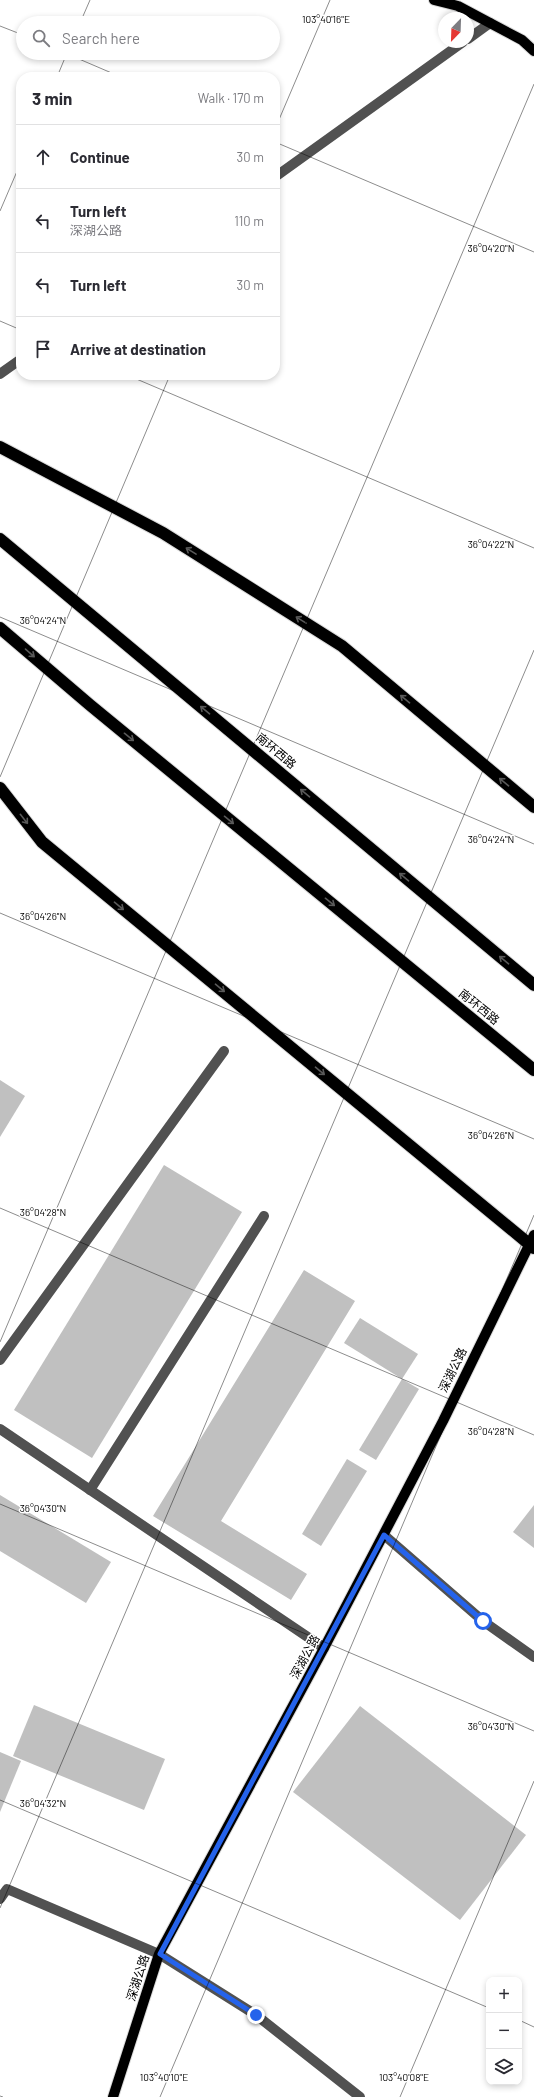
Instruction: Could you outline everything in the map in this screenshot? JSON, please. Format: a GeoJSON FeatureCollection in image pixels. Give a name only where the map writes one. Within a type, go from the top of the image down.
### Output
{"type":"FeatureCollection","features":[{"type":"Feature","properties":{"kind":"highway"},"geometry":{"type":"LineString","coordinates":[[0,447],[163,533],[342,646],[534,807]]}},
{"type":"Feature","properties":{"kind":"highway","name":"南环西路"},"geometry":{"type":"LineString","coordinates":[[0,539],[534,985]]}},
{"type":"Feature","properties":{"kind":"highway","name":"南环西路"},"geometry":{"type":"LineString","coordinates":[[0,628],[90,705],[534,1070]]}},
{"type":"Feature","properties":{"kind":"highway"},"geometry":{"type":"LineString","coordinates":[[0,788],[42,842],[532,1242]]}},
{"type":"Feature","properties":{"kind":"main road"},"geometry":{"type":"LineString","coordinates":[[434,0],[458,6],[522,40],[534,51]]}},
{"type":"Feature","properties":{"kind":"main road","name":"深湖公路"},"geometry":{"type":"LineString","coordinates":[[112,2097],[160,1954],[384,1535],[443,1421],[532,1242]]}},
{"type":"Feature","properties":{"kind":"street"},"geometry":{"type":"LineString","coordinates":[[474,35],[490,23]]}},
{"type":"Feature","properties":{"kind":"street"},"geometry":{"type":"LineString","coordinates":[[280,173],[455,48]]}},
{"type":"Feature","properties":{"kind":"street"},"geometry":{"type":"LineString","coordinates":[[0,374],[16,363]]}},
{"type":"Feature","properties":{"kind":"street"},"geometry":{"type":"LineString","coordinates":[[0,1360],[224,1051]]}},
{"type":"Feature","properties":{"kind":"street"},"geometry":{"type":"LineString","coordinates":[[90,1490],[264,1216]]}},
{"type":"Feature","properties":{"kind":"street"},"geometry":{"type":"LineString","coordinates":[[0,1429],[324,1648]]}},
{"type":"Feature","properties":{"kind":"street"},"geometry":{"type":"LineString","coordinates":[[384,1535],[483,1621],[534,1657]]}},
{"type":"Feature","properties":{"kind":"street"},"geometry":{"type":"LineString","coordinates":[[0,1900],[7,1888],[160,1954],[256,2015],[360,2097]]}},
{"type":"Feature","properties":{"kind":"building"},"geometry":{"type":"Polygon","coordinates":[[[0,1080],[25,1096],[0,1137],[0,1080]]]}},
{"type":"Feature","properties":{"kind":"building"},"geometry":{"type":"Polygon","coordinates":[[[164,1165],[242,1212],[92,1458],[14,1410],[164,1165]]]}},
{"type":"Feature","properties":{"kind":"building"},"geometry":{"type":"Polygon","coordinates":[[[304,1270],[355,1301],[221,1521],[307,1574],[291,1600],[153,1516],[304,1270]]]}},
{"type":"Feature","properties":{"kind":"building"},"geometry":{"type":"Polygon","coordinates":[[[360,1318],[418,1354],[402,1379],[344,1343],[360,1318]]]}},
{"type":"Feature","properties":{"kind":"building"},"geometry":{"type":"Polygon","coordinates":[[[402,1379],[419,1389],[376,1460],[359,1450],[402,1379]]]}},
{"type":"Feature","properties":{"kind":"building"},"geometry":{"type":"Polygon","coordinates":[[[347,1459],[367,1471],[321,1546],[302,1534],[347,1459]]]}},
{"type":"Feature","properties":{"kind":"building"},"geometry":{"type":"Polygon","coordinates":[[[0,1495],[111,1562],[86,1603],[0,1551],[0,1495]]]}},
{"type":"Feature","properties":{"kind":"building"},"geometry":{"type":"Polygon","coordinates":[[[534,1505],[534,1548],[513,1532],[534,1505]]]}},
{"type":"Feature","properties":{"kind":"building"},"geometry":{"type":"Polygon","coordinates":[[[34,1705],[165,1759],[144,1810],[13,1756],[34,1705]]]}},
{"type":"Feature","properties":{"kind":"building"},"geometry":{"type":"Polygon","coordinates":[[[360,1706],[526,1835],[460,1920],[293,1792],[360,1706]]]}},
{"type":"Feature","properties":{"kind":"building"},"geometry":{"type":"Polygon","coordinates":[[[0,1752],[21,1761],[0,1812],[0,1752]]]}},
{"type":"Feature","properties":{"kind":"route"},"geometry":{"type":"LineString","coordinates":[[256,2015],[160,1954],[384,1535],[483,1621]]}}]}
